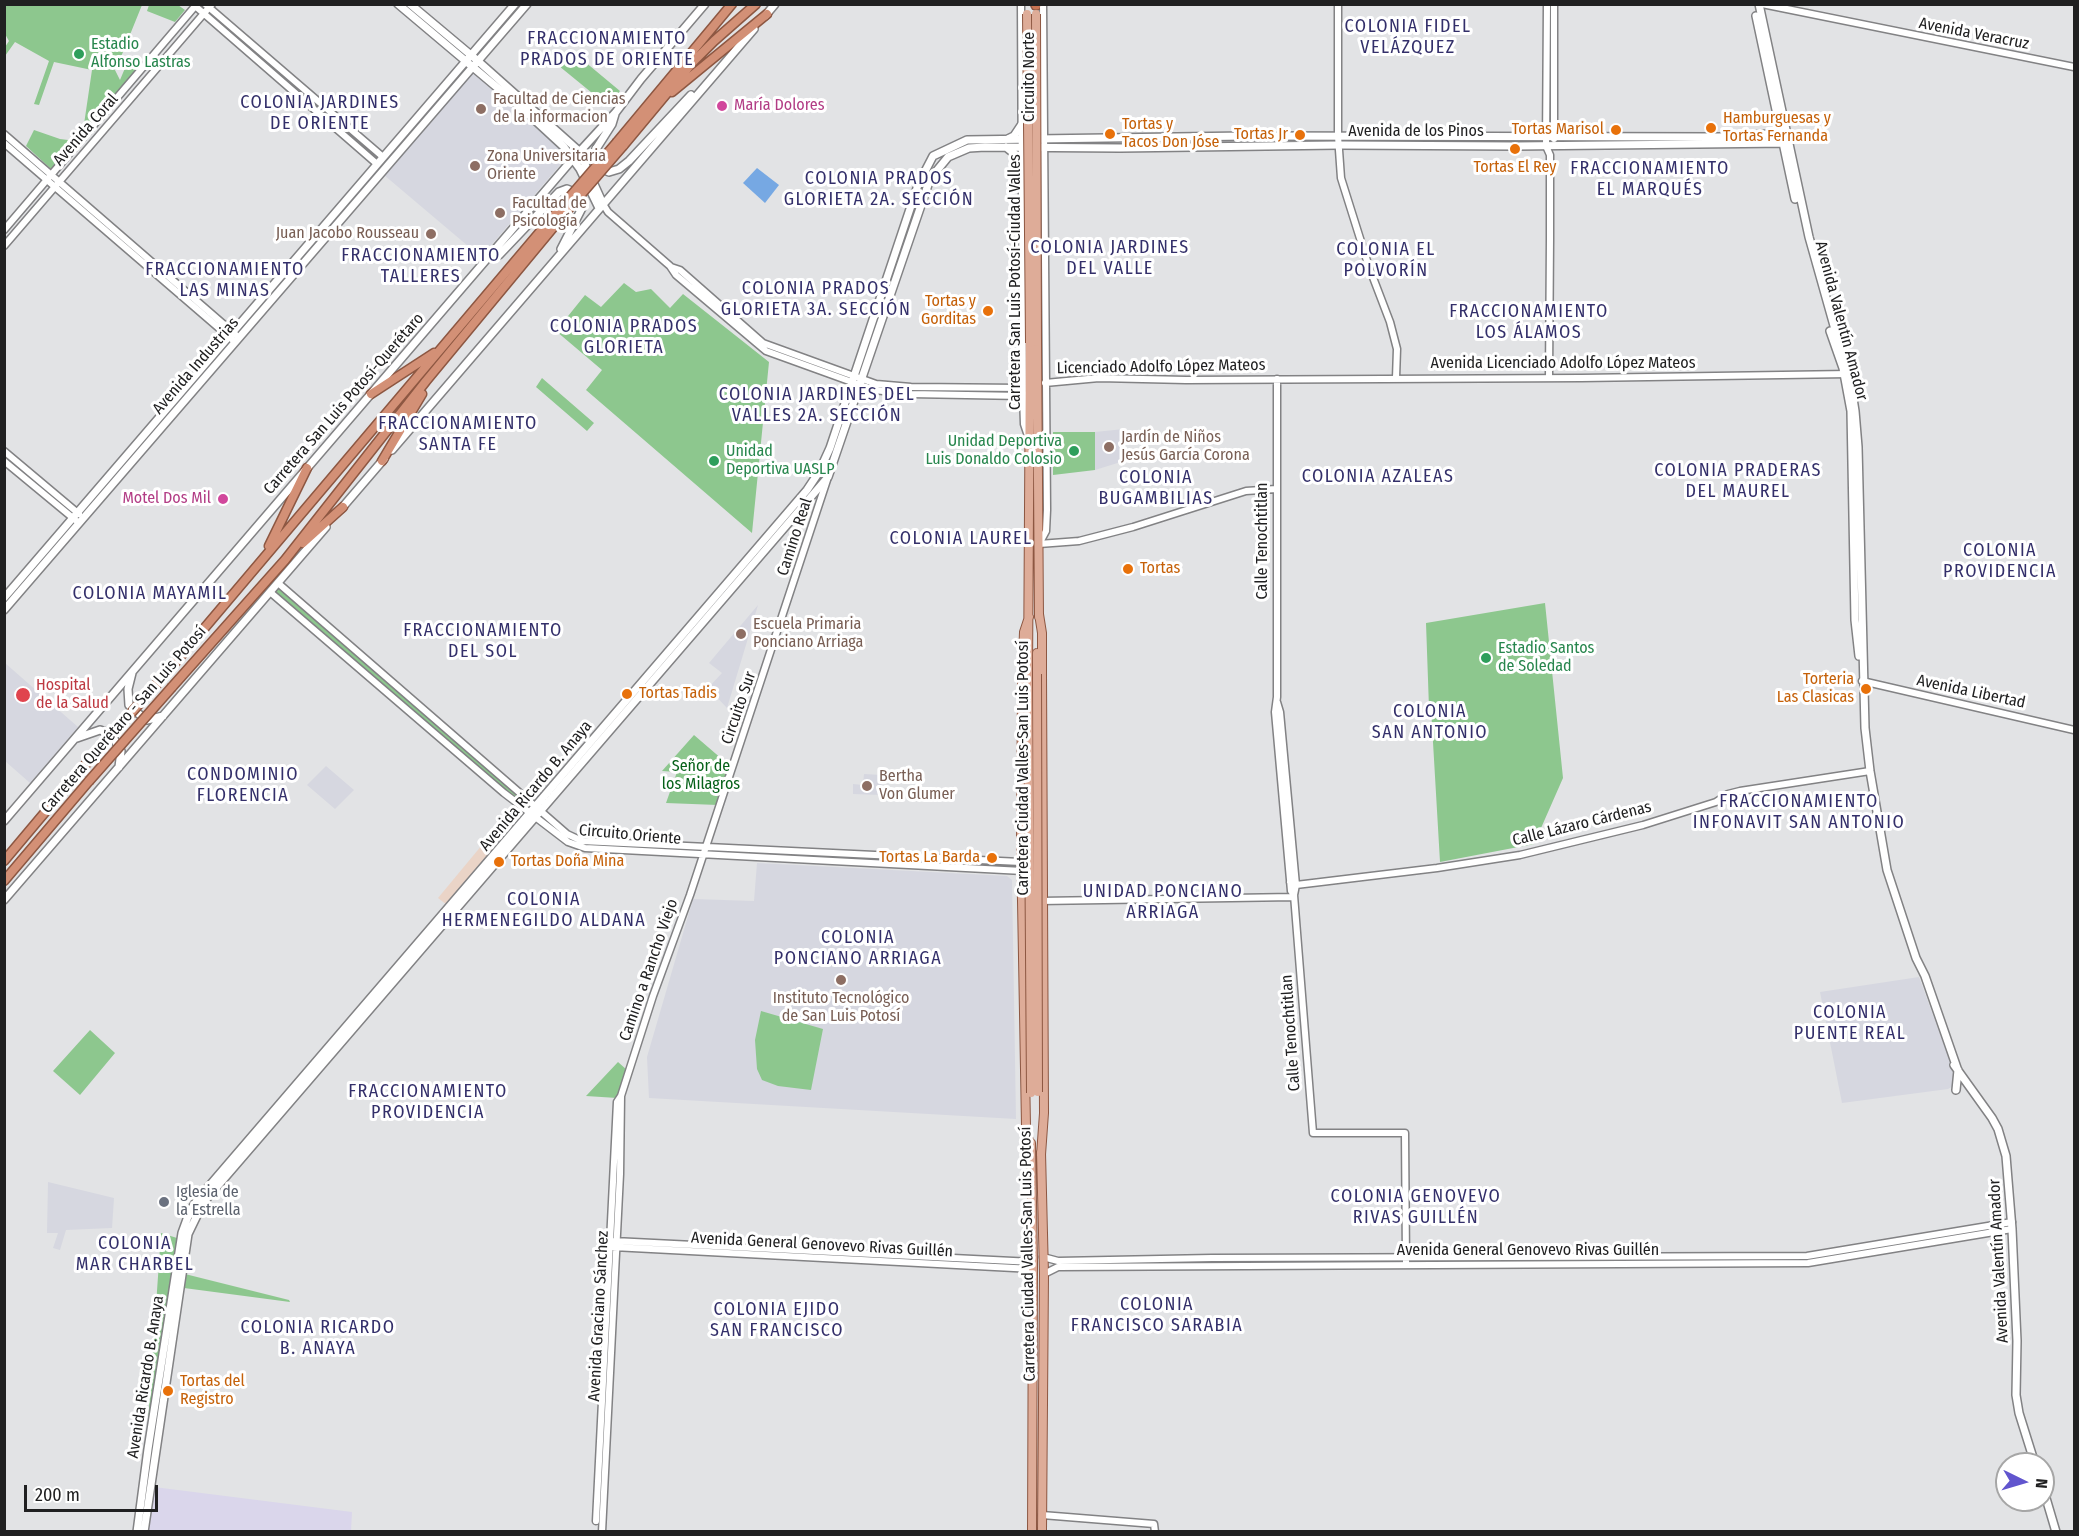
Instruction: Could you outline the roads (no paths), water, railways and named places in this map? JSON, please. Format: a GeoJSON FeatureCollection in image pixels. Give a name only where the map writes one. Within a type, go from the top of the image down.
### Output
{"type":"FeatureCollection","features":[{"type":"Feature","properties":{"kind":"highway","name":"Carretera Querétaro - San Luis Potosí"},"geometry":{"type":"LineString","coordinates":[[4,861],[444,346],[620,144],[723,16],[730,4]]}},
{"type":"Feature","properties":{"kind":"highway","name":"Carretera Querétaro - San Luis Potosí"},"geometry":{"type":"LineString","coordinates":[[620,144],[693,62],[756,4]]}},
{"type":"Feature","properties":{"kind":"highway"},"geometry":{"type":"LineString","coordinates":[[656,106],[767,14]]}},
{"type":"Feature","properties":{"kind":"highway","name":"Carretera Querétaro - San Luis Potosí"},"geometry":{"type":"LineString","coordinates":[[4,881],[89,781],[285,560],[563,210]]}},
{"type":"Feature","properties":{"kind":"highway"},"geometry":{"type":"LineString","coordinates":[[371,394],[444,346]]}},
{"type":"Feature","properties":{"kind":"highway"},"geometry":{"type":"LineString","coordinates":[[382,461],[421,397],[426,381]]}},
{"type":"Feature","properties":{"kind":"highway"},"geometry":{"type":"LineString","coordinates":[[263,557],[307,468]]}},
{"type":"Feature","properties":{"kind":"highway"},"geometry":{"type":"LineString","coordinates":[[285,560],[343,507]]}},
{"type":"Feature","properties":{"kind":"main road"},"geometry":{"type":"LineString","coordinates":[[398,4],[458,49],[482,44]]}},
{"type":"Feature","properties":{"kind":"main road"},"geometry":{"type":"LineString","coordinates":[[410,4],[458,49],[579,151],[601,206]]}},
{"type":"Feature","properties":{"kind":"main road","name":"Avenida Industrias"},"geometry":{"type":"LineString","coordinates":[[4,610],[81,521],[380,160],[453,77],[472,61],[482,44],[515,4]]}},
{"type":"Feature","properties":{"kind":"main road","name":"Avenida Industrias"},"geometry":{"type":"LineString","coordinates":[[4,598],[234,337],[472,61],[527,4]]}},
{"type":"Feature","properties":{"kind":"main road","name":"Carretera San Luis Potosí-Querétaro"},"geometry":{"type":"LineString","coordinates":[[4,821],[579,151],[616,111],[705,4]]}},
{"type":"Feature","properties":{"kind":"main road"},"geometry":{"type":"LineString","coordinates":[[4,900],[775,4]]}},
{"type":"Feature","properties":{"kind":"main road"},"geometry":{"type":"LineString","coordinates":[[1027,4],[1032,9]]}},
{"type":"Feature","properties":{"kind":"main road","name":"Avenida Valentín Amador"},"geometry":{"type":"LineString","coordinates":[[1758,4],[1783,134],[1820,293],[1847,375],[1851,418],[1856,620],[1870,771],[1887,870],[1951,1060],[1998,1129],[2006,1156],[2012,1226],[2017,1348],[2016,1395],[2031,1452]]}},
{"type":"Feature","properties":{"kind":"main road","name":"Carretera Ciudad Valles-San Luis Potosí"},"geometry":{"type":"LineString","coordinates":[[1032,9],[1034,342],[1039,544],[1039,614],[1033,674]]}},
{"type":"Feature","properties":{"kind":"main road"},"geometry":{"type":"LineString","coordinates":[[453,77],[458,49]]}},
{"type":"Feature","properties":{"kind":"main road"},"geometry":{"type":"LineString","coordinates":[[472,61],[573,158],[601,206]]}},
{"type":"Feature","properties":{"kind":"main road"},"geometry":{"type":"LineString","coordinates":[[616,111],[612,124],[596,149],[595,159],[600,168],[609,172],[619,169],[628,161],[694,92],[704,87]]}},
{"type":"Feature","properties":{"kind":"main road"},"geometry":{"type":"LineString","coordinates":[[1022,124],[1006,143],[1022,166]]}},
{"type":"Feature","properties":{"kind":"main road","name":"Avenida de los Pinos"},"geometry":{"type":"LineString","coordinates":[[1044,138],[1719,137],[1783,134]]}},
{"type":"Feature","properties":{"kind":"main road","name":"Avenida Ricardo B. Anaya"},"geometry":{"type":"LineString","coordinates":[[1006,143],[1022,138],[1044,138]]}},
{"type":"Feature","properties":{"kind":"main road","name":"Avenida Ricardo B. Anaya"},"geometry":{"type":"LineString","coordinates":[[538,809],[828,477],[925,170],[933,156],[959,147],[967,140],[1006,143],[1022,147],[1044,147]]}},
{"type":"Feature","properties":{"kind":"main road","name":"Avenida de los Pinos"},"geometry":{"type":"LineString","coordinates":[[1044,147],[1785,143]]}},
{"type":"Feature","properties":{"kind":"main road"},"geometry":{"type":"LineString","coordinates":[[486,259],[499,255],[559,192],[567,189],[579,194],[582,208],[556,259]]}},
{"type":"Feature","properties":{"kind":"main road","name":"Carretera San Luis Potosí-Ciudad Valles"},"geometry":{"type":"LineString","coordinates":[[1032,1532],[1033,1266],[1030,1148],[1034,1093],[1033,674],[1029,617],[1029,442],[1034,342]]}},
{"type":"Feature","properties":{"kind":"main road","name":"Avenida Ricardo B. Anaya"},"geometry":{"type":"LineString","coordinates":[[141,1529],[188,1234],[203,1203],[270,1120],[538,809],[807,490],[819,472],[830,448],[857,380]]}},
{"type":"Feature","properties":{"kind":"main road"},"geometry":{"type":"LineString","coordinates":[[1039,614],[1042,633],[1044,1113],[1041,1155]]}},
{"type":"Feature","properties":{"kind":"main road"},"geometry":{"type":"LineString","coordinates":[[1029,617],[1024,632],[1021,845],[1026,1126],[1030,1148]]}},
{"type":"Feature","properties":{"kind":"main road"},"geometry":{"type":"LineString","coordinates":[[133,671],[128,689],[129,705],[147,720],[164,716]]}},
{"type":"Feature","properties":{"kind":"main road"},"geometry":{"type":"LineString","coordinates":[[75,739],[100,730],[111,734],[121,751],[119,767]]}},
{"type":"Feature","properties":{"kind":"main road"},"geometry":{"type":"LineString","coordinates":[[1021,845],[1032,850],[1042,846]]}},
{"type":"Feature","properties":{"kind":"main road"},"geometry":{"type":"LineString","coordinates":[[1022,934],[1032,926],[1043,932]]}},
{"type":"Feature","properties":{"kind":"main road"},"geometry":{"type":"LineString","coordinates":[[1956,1090],[1957,1069]]}},
{"type":"Feature","properties":{"kind":"main road","name":"Carretera Ciudad Valles-San Luis Potosí"},"geometry":{"type":"LineString","coordinates":[[1034,1093],[1041,1155],[1044,1274],[1042,1532]]}},
{"type":"Feature","properties":{"kind":"main road"},"geometry":{"type":"LineString","coordinates":[[2050,1512],[2056,1532]]}},
{"type":"Feature","properties":{"kind":"street","name":"Circuito Norte"},"geometry":{"type":"LineString","coordinates":[[1021,4],[1032,9],[1022,124],[1023,396],[1024,424],[1029,442]]}},
{"type":"Feature","properties":{"kind":"street","name":"Circuito Norte"},"geometry":{"type":"LineString","coordinates":[[1039,544],[1047,525],[1043,4]]}},
{"type":"Feature","properties":{"kind":"street"},"geometry":{"type":"LineString","coordinates":[[1338,4],[1338,136],[1341,178],[1369,267],[1390,322],[1397,349],[1396,378]]}},
{"type":"Feature","properties":{"kind":"street"},"geometry":{"type":"LineString","coordinates":[[1547,4],[1550,137],[1550,378]]}},
{"type":"Feature","properties":{"kind":"street"},"geometry":{"type":"LineString","coordinates":[[1550,137],[1554,4]]}},
{"type":"Feature","properties":{"kind":"street","name":"Avenida Veracruz"},"geometry":{"type":"LineString","coordinates":[[1758,4],[2074,67]]}},
{"type":"Feature","properties":{"kind":"street"},"geometry":{"type":"LineString","coordinates":[[196,5],[208,8],[380,160]]}},
{"type":"Feature","properties":{"kind":"street","name":"Avenida Coral"},"geometry":{"type":"LineString","coordinates":[[4,230],[196,5]]}},
{"type":"Feature","properties":{"kind":"street","name":"Avenida Coral"},"geometry":{"type":"LineString","coordinates":[[4,246],[208,8]]}},
{"type":"Feature","properties":{"kind":"street"},"geometry":{"type":"LineString","coordinates":[[165,43],[173,49]]}},
{"type":"Feature","properties":{"kind":"street"},"geometry":{"type":"LineString","coordinates":[[1022,124],[1034,127],[1044,125]]}},
{"type":"Feature","properties":{"kind":"street"},"geometry":{"type":"LineString","coordinates":[[4,135],[49,177],[234,337]]}},
{"type":"Feature","properties":{"kind":"street"},"geometry":{"type":"LineString","coordinates":[[4,143],[49,177]]}},
{"type":"Feature","properties":{"kind":"street"},"geometry":{"type":"LineString","coordinates":[[1022,166],[1031,161],[1045,164]]}},
{"type":"Feature","properties":{"kind":"street"},"geometry":{"type":"LineString","coordinates":[[601,206],[763,343],[857,380],[874,390],[910,394],[1023,396]]}},
{"type":"Feature","properties":{"kind":"street","name":"Avenida Licenciado Adolfo López Mateos"},"geometry":{"type":"LineString","coordinates":[[1277,379],[1847,375]]}},
{"type":"Feature","properties":{"kind":"street","name":"Licenciado Adolfo López Mateos"},"geometry":{"type":"LineString","coordinates":[[1045,383],[1099,378],[1277,379]]}},
{"type":"Feature","properties":{"kind":"street","name":"Calle Tenochtitlan"},"geometry":{"type":"LineString","coordinates":[[1277,379],[1277,702],[1280,712],[1313,1133],[1405,1133],[1406,1262]]}},
{"type":"Feature","properties":{"kind":"street"},"geometry":{"type":"LineString","coordinates":[[857,380],[910,387],[1023,388]]}},
{"type":"Feature","properties":{"kind":"street"},"geometry":{"type":"LineString","coordinates":[[4,451],[81,521]]}},
{"type":"Feature","properties":{"kind":"street"},"geometry":{"type":"LineString","coordinates":[[4,461],[75,515]]}},
{"type":"Feature","properties":{"kind":"street","name":"Camino Real"},"geometry":{"type":"LineString","coordinates":[[787,605],[828,477]]}},
{"type":"Feature","properties":{"kind":"street"},"geometry":{"type":"LineString","coordinates":[[1039,544],[1079,541],[1133,527],[1246,491],[1276,489]]}},
{"type":"Feature","properties":{"kind":"street","name":"Circuito Oriente"},"geometry":{"type":"LineString","coordinates":[[278,583],[567,834],[582,841],[599,845],[704,854],[1042,872]]}},
{"type":"Feature","properties":{"kind":"street","name":"Circuito Oriente"},"geometry":{"type":"LineString","coordinates":[[270,592],[532,816],[568,842],[585,848],[599,845],[706,847],[1042,863]]}},
{"type":"Feature","properties":{"kind":"street","name":"Circuito Sur"},"geometry":{"type":"LineString","coordinates":[[704,854],[787,605]]}},
{"type":"Feature","properties":{"kind":"street","name":"Avenida Libertad"},"geometry":{"type":"LineString","coordinates":[[1863,682],[2074,730]]}},
{"type":"Feature","properties":{"kind":"street","name":"Calle Lázaro Cárdenas"},"geometry":{"type":"LineString","coordinates":[[1293,883],[1437,868],[1520,855],[1643,825],[1716,802],[1740,790],[1870,771]]}},
{"type":"Feature","properties":{"kind":"street","name":"Camino a Rancho Viejo"},"geometry":{"type":"LineString","coordinates":[[620,1100],[653,996],[704,854]]}},
{"type":"Feature","properties":{"kind":"street"},"geometry":{"type":"LineString","coordinates":[[1022,901],[1294,896]]}},
{"type":"Feature","properties":{"kind":"street","name":"Avenida Graciano Sánchez"},"geometry":{"type":"LineString","coordinates":[[602,1532],[600,1521],[620,1100]]}},
{"type":"Feature","properties":{"kind":"street","name":"Avenida General Genovevo Rivas Guillén"},"geometry":{"type":"LineString","coordinates":[[1044,1274],[1058,1267],[1807,1256],[2012,1226]]}},
{"type":"Feature","properties":{"kind":"street","name":"Avenida General Genovevo Rivas Guillén"},"geometry":{"type":"LineString","coordinates":[[613,1244],[1033,1266]]}},
{"type":"Feature","properties":{"kind":"street","name":"Avenida General Genovevo Rivas Guillén"},"geometry":{"type":"LineString","coordinates":[[1043,1257],[1058,1261],[1212,1258],[1406,1262]]}},
{"type":"Feature","properties":{"kind":"street"},"geometry":{"type":"LineString","coordinates":[[1042,1515],[1155,1528]]}},
{"type":"Feature","properties":{"kind":"water"},"geometry":{"type":"Polygon","coordinates":[[[757,168],[779,185],[765,203],[743,183],[757,168]]]}},
{"type":"Feature","properties":{"kind":"place","name":"Estadio Alfonso Lastras"},"geometry":{"type":"Point","coordinates":[79,54]}},
{"type":"Feature","properties":{"kind":"place","name":"María Dolores"},"geometry":{"type":"Point","coordinates":[722,106]}},
{"type":"Feature","properties":{"kind":"place","name":"Facultad de Ciencias de la informacion"},"geometry":{"type":"Point","coordinates":[481,109]}},
{"type":"Feature","properties":{"kind":"place","name":"Hamburguesas y Tortas Fernanda"},"geometry":{"type":"Point","coordinates":[1711,128]}},
{"type":"Feature","properties":{"kind":"place","name":"Tortas Marisol"},"geometry":{"type":"Point","coordinates":[1616,130]}},
{"type":"Feature","properties":{"kind":"place","name":"Tortas y Tacos Don Jóse"},"geometry":{"type":"Point","coordinates":[1110,134]}},
{"type":"Feature","properties":{"kind":"place","name":"Tortas Jr"},"geometry":{"type":"Point","coordinates":[1300,135]}},
{"type":"Feature","properties":{"kind":"place","name":"Tortas El Rey"},"geometry":{"type":"Point","coordinates":[1515,149]}},
{"type":"Feature","properties":{"kind":"place","name":"Zona Universitaria Oriente"},"geometry":{"type":"Point","coordinates":[475,166]}},
{"type":"Feature","properties":{"kind":"place","name":"Facultad de Psicología"},"geometry":{"type":"Point","coordinates":[500,213]}},
{"type":"Feature","properties":{"kind":"place","name":"Juan Jacobo Rousseau"},"geometry":{"type":"Point","coordinates":[431,234]}},
{"type":"Feature","properties":{"kind":"place","name":"Tortas y Gorditas"},"geometry":{"type":"Point","coordinates":[988,311]}},
{"type":"Feature","properties":{"kind":"place","name":"Jardín de Niños Jesús García Corona"},"geometry":{"type":"Point","coordinates":[1109,447]}},
{"type":"Feature","properties":{"kind":"place","name":"Unidad Deportiva Luis Donaldo Colosio"},"geometry":{"type":"Point","coordinates":[1074,451]}},
{"type":"Feature","properties":{"kind":"place","name":"Unidad Deportiva UASLP"},"geometry":{"type":"Point","coordinates":[714,461]}},
{"type":"Feature","properties":{"kind":"place","name":"Motel Dos Mil"},"geometry":{"type":"Point","coordinates":[223,499]}},
{"type":"Feature","properties":{"kind":"place","name":"Tortas"},"geometry":{"type":"Point","coordinates":[1128,569]}},
{"type":"Feature","properties":{"kind":"place","name":"Escuela Primaria Ponciano Arriaga"},"geometry":{"type":"Point","coordinates":[741,634]}},
{"type":"Feature","properties":{"kind":"place","name":"Estadio Santos de Soledad"},"geometry":{"type":"Point","coordinates":[1486,658]}},
{"type":"Feature","properties":{"kind":"place","name":"Torteria Las Clasicas"},"geometry":{"type":"Point","coordinates":[1866,689]}},
{"type":"Feature","properties":{"kind":"place","name":"Tortas Tadis"},"geometry":{"type":"Point","coordinates":[627,694]}},
{"type":"Feature","properties":{"kind":"place","name":"Hospital de la Salud"},"geometry":{"type":"Point","coordinates":[23,695]}},
{"type":"Feature","properties":{"kind":"place","name":"Bertha Von Glumer"},"geometry":{"type":"Point","coordinates":[867,786]}},
{"type":"Feature","properties":{"kind":"place","name":"Tortas La Barda"},"geometry":{"type":"Point","coordinates":[992,858]}},
{"type":"Feature","properties":{"kind":"place","name":"Tortas Doña Mina"},"geometry":{"type":"Point","coordinates":[499,862]}},
{"type":"Feature","properties":{"kind":"place","name":"Instituto Tecnológico de San Luis Potosí"},"geometry":{"type":"Point","coordinates":[841,980]}},
{"type":"Feature","properties":{"kind":"place","name":"Iglesia de la Estrella"},"geometry":{"type":"Point","coordinates":[164,1202]}},
{"type":"Feature","properties":{"kind":"place","name":"Tortas del Registro"},"geometry":{"type":"Point","coordinates":[168,1391]}},
{"type":"Feature","properties":{"kind":"district","name":"COLONIA FIDEL VELÁZQUEZ"},"geometry":{"type":"Point","coordinates":[1408,37]}},
{"type":"Feature","properties":{"kind":"district","name":"FRACCIONAMIENTO PRADOS DE ORIENTE"},"geometry":{"type":"Point","coordinates":[607,49]}},
{"type":"Feature","properties":{"kind":"district","name":"COLONIA JARDINES DE ORIENTE"},"geometry":{"type":"Point","coordinates":[320,113]}},
{"type":"Feature","properties":{"kind":"district","name":"FRACCIONAMIENTO EL MARQUÉS"},"geometry":{"type":"Point","coordinates":[1650,180]}},
{"type":"Feature","properties":{"kind":"district","name":"COLONIA PRADOS GLORIETA 2A. SECCIÓN"},"geometry":{"type":"Point","coordinates":[879,189]}},
{"type":"Feature","properties":{"kind":"district","name":"COLONIA JARDINES DEL VALLE"},"geometry":{"type":"Point","coordinates":[1110,258]}},
{"type":"Feature","properties":{"kind":"district","name":"COLONIA EL POLVORÍN"},"geometry":{"type":"Point","coordinates":[1386,260]}},
{"type":"Feature","properties":{"kind":"district","name":"FRACCIONAMIENTO TALLERES"},"geometry":{"type":"Point","coordinates":[421,266]}},
{"type":"Feature","properties":{"kind":"district","name":"FRACCIONAMIENTO LAS MINAS"},"geometry":{"type":"Point","coordinates":[225,280]}},
{"type":"Feature","properties":{"kind":"district","name":"COLONIA PRADOS GLORIETA 3A. SECCIÓN"},"geometry":{"type":"Point","coordinates":[816,299]}},
{"type":"Feature","properties":{"kind":"district","name":"FRACCIONAMIENTO LOS ÁLAMOS"},"geometry":{"type":"Point","coordinates":[1529,322]}},
{"type":"Feature","properties":{"kind":"district","name":"COLONIA PRADOS GLORIETA"},"geometry":{"type":"Point","coordinates":[624,337]}},
{"type":"Feature","properties":{"kind":"district","name":"COLONIA JARDINES DEL VALLES 2A. SECCIÓN"},"geometry":{"type":"Point","coordinates":[817,405]}},
{"type":"Feature","properties":{"kind":"district","name":"FRACCIONAMIENTO SANTA FE"},"geometry":{"type":"Point","coordinates":[458,434]}},
{"type":"Feature","properties":{"kind":"district","name":"COLONIA AZALEAS"},"geometry":{"type":"Point","coordinates":[1378,477]}},
{"type":"Feature","properties":{"kind":"district","name":"COLONIA PRADERAS DEL MAUREL"},"geometry":{"type":"Point","coordinates":[1738,481]}},
{"type":"Feature","properties":{"kind":"district","name":"COLONIA BUGAMBILIAS"},"geometry":{"type":"Point","coordinates":[1156,488]}},
{"type":"Feature","properties":{"kind":"district","name":"COLONIA LAUREL"},"geometry":{"type":"Point","coordinates":[961,539]}},
{"type":"Feature","properties":{"kind":"district","name":"COLONIA PROVIDENCIA"},"geometry":{"type":"Point","coordinates":[2000,561]}},
{"type":"Feature","properties":{"kind":"district","name":"COLONIA MAYAMIL"},"geometry":{"type":"Point","coordinates":[150,594]}},
{"type":"Feature","properties":{"kind":"district","name":"FRACCIONAMIENTO DEL SOL"},"geometry":{"type":"Point","coordinates":[483,641]}},
{"type":"Feature","properties":{"kind":"district","name":"COLONIA SAN ANTONIO"},"geometry":{"type":"Point","coordinates":[1430,722]}},
{"type":"Feature","properties":{"kind":"district","name":"CONDOMINIO FLORENCIA"},"geometry":{"type":"Point","coordinates":[243,785]}},
{"type":"Feature","properties":{"kind":"district","name":"FRACCIONAMIENTO INFONAVIT SAN ANTONIO"},"geometry":{"type":"Point","coordinates":[1799,812]}},
{"type":"Feature","properties":{"kind":"district","name":"UNIDAD PONCIANO ARRIAGA"},"geometry":{"type":"Point","coordinates":[1163,902]}},
{"type":"Feature","properties":{"kind":"district","name":"COLONIA HERMENEGILDO ALDANA"},"geometry":{"type":"Point","coordinates":[544,910]}},
{"type":"Feature","properties":{"kind":"district","name":"COLONIA PONCIANO ARRIAGA"},"geometry":{"type":"Point","coordinates":[858,948]}},
{"type":"Feature","properties":{"kind":"district","name":"COLONIA PUENTE REAL"},"geometry":{"type":"Point","coordinates":[1850,1023]}},
{"type":"Feature","properties":{"kind":"district","name":"FRACCIONAMIENTO PROVIDENCIA"},"geometry":{"type":"Point","coordinates":[428,1102]}},
{"type":"Feature","properties":{"kind":"district","name":"COLONIA GENOVEVO RIVAS GUILLÉN"},"geometry":{"type":"Point","coordinates":[1416,1207]}},
{"type":"Feature","properties":{"kind":"district","name":"COLONIA MAR CHARBEL"},"geometry":{"type":"Point","coordinates":[135,1254]}},
{"type":"Feature","properties":{"kind":"district","name":"COLONIA FRANCISCO SARABIA"},"geometry":{"type":"Point","coordinates":[1157,1315]}},
{"type":"Feature","properties":{"kind":"district","name":"COLONIA EJIDO SAN FRANCISCO"},"geometry":{"type":"Point","coordinates":[777,1320]}},
{"type":"Feature","properties":{"kind":"district","name":"COLONIA RICARDO B. ANAYA"},"geometry":{"type":"Point","coordinates":[318,1338]}},
{"type":"Feature","properties":{"kind":"park label","name":"Señor de los Milagros"},"geometry":{"type":"Point","coordinates":[701,776]}}]}
